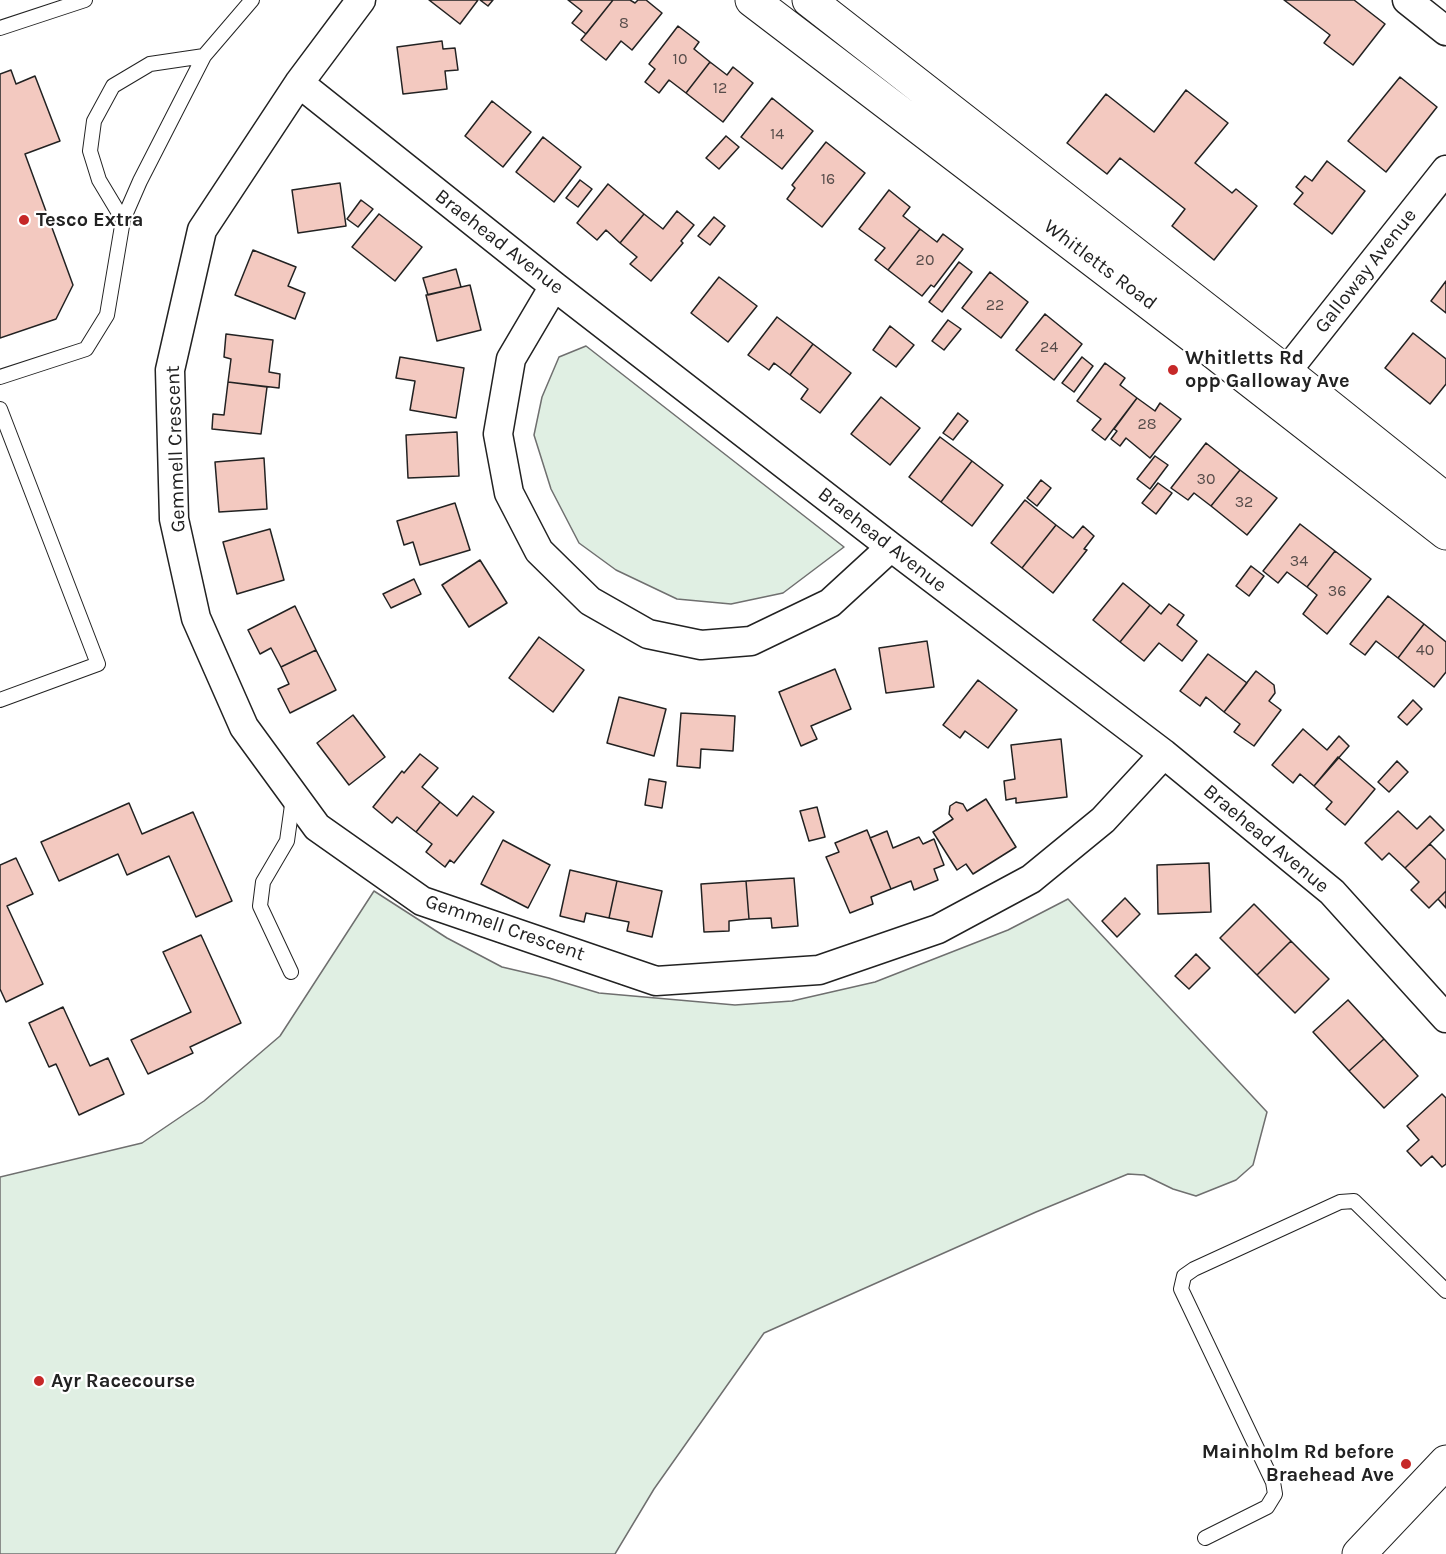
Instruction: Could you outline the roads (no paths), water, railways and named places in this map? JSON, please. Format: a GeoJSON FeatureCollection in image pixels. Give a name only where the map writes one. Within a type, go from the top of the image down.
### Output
{"type":"FeatureCollection","features":[{"type":"Feature","properties":{"kind":"main road","name":"Whitletts Road"},"geometry":{"type":"LineString","coordinates":[[752,0],[1215,353],[1446,533]]}},
{"type":"Feature","properties":{"kind":"main road","name":"Whitletts Road"},"geometry":{"type":"LineString","coordinates":[[824,6],[1446,500]]}},
{"type":"Feature","properties":{"kind":"main road"},"geometry":{"type":"LineString","coordinates":[[1369,1550],[1446,1462]]}},
{"type":"Feature","properties":{"kind":"street","name":"Gemmell Crescent"},"geometry":{"type":"LineString","coordinates":[[361,0],[299,83],[202,230],[170,370],[174,519],[196,618],[244,727],[317,827],[422,901],[656,981],[819,970],[938,929],[1031,879],[1102,820],[1164,754]]}},
{"type":"Feature","properties":{"kind":"street"},"geometry":{"type":"LineString","coordinates":[[1407,0],[1446,31]]}},
{"type":"Feature","properties":{"kind":"street","name":"Braehead Avenue"},"geometry":{"type":"LineString","coordinates":[[299,83],[554,286],[891,547],[1164,754],[1332,892],[1446,1018]]}},
{"type":"Feature","properties":{"kind":"street","name":"Galloway Avenue"},"geometry":{"type":"LineString","coordinates":[[1286,372],[1446,170]]}},
{"type":"Feature","properties":{"kind":"street"},"geometry":{"type":"LineString","coordinates":[[554,286],[511,359],[498,434],[509,492],[539,551],[590,601],[648,634],[701,645],[751,641],[830,603],[891,547]]}},
{"type":"Feature","properties":{"kind":"lane"},"geometry":{"type":"LineString","coordinates":[[0,28],[85,0]]}},
{"type":"Feature","properties":{"kind":"lane"},"geometry":{"type":"LineString","coordinates":[[0,378],[86,350],[106,315],[123,220],[140,182],[204,56],[252,0]]}},
{"type":"Feature","properties":{"kind":"lane"},"geometry":{"type":"LineString","coordinates":[[123,220],[99,180],[90,152],[93,121],[113,86],[150,64],[204,56]]}},
{"type":"Feature","properties":{"kind":"lane"},"geometry":{"type":"LineString","coordinates":[[0,409],[98,664],[0,700]]}},
{"type":"Feature","properties":{"kind":"lane"},"geometry":{"type":"LineString","coordinates":[[291,972],[260,906],[263,882],[287,841],[294,796]]}},
{"type":"Feature","properties":{"kind":"lane"},"geometry":{"type":"LineString","coordinates":[[1205,1538],[1267,1507],[1275,1494],[1273,1482],[1181,1289],[1184,1276],[1194,1269],[1340,1202],[1354,1201],[1446,1292]]}},
{"type":"Feature","properties":{"kind":"place","name":"Tesco Extra"},"geometry":{"type":"Point","coordinates":[24,220]}},
{"type":"Feature","properties":{"kind":"place","name":"Whitletts Rd opp Galloway Ave"},"geometry":{"type":"Point","coordinates":[1173,370]}},
{"type":"Feature","properties":{"kind":"place","name":"Ayr Racecourse"},"geometry":{"type":"Point","coordinates":[39,1381]}},
{"type":"Feature","properties":{"kind":"place","name":"Mainholm Rd before Braehead Ave"},"geometry":{"type":"Point","coordinates":[1406,1464]}}]}
